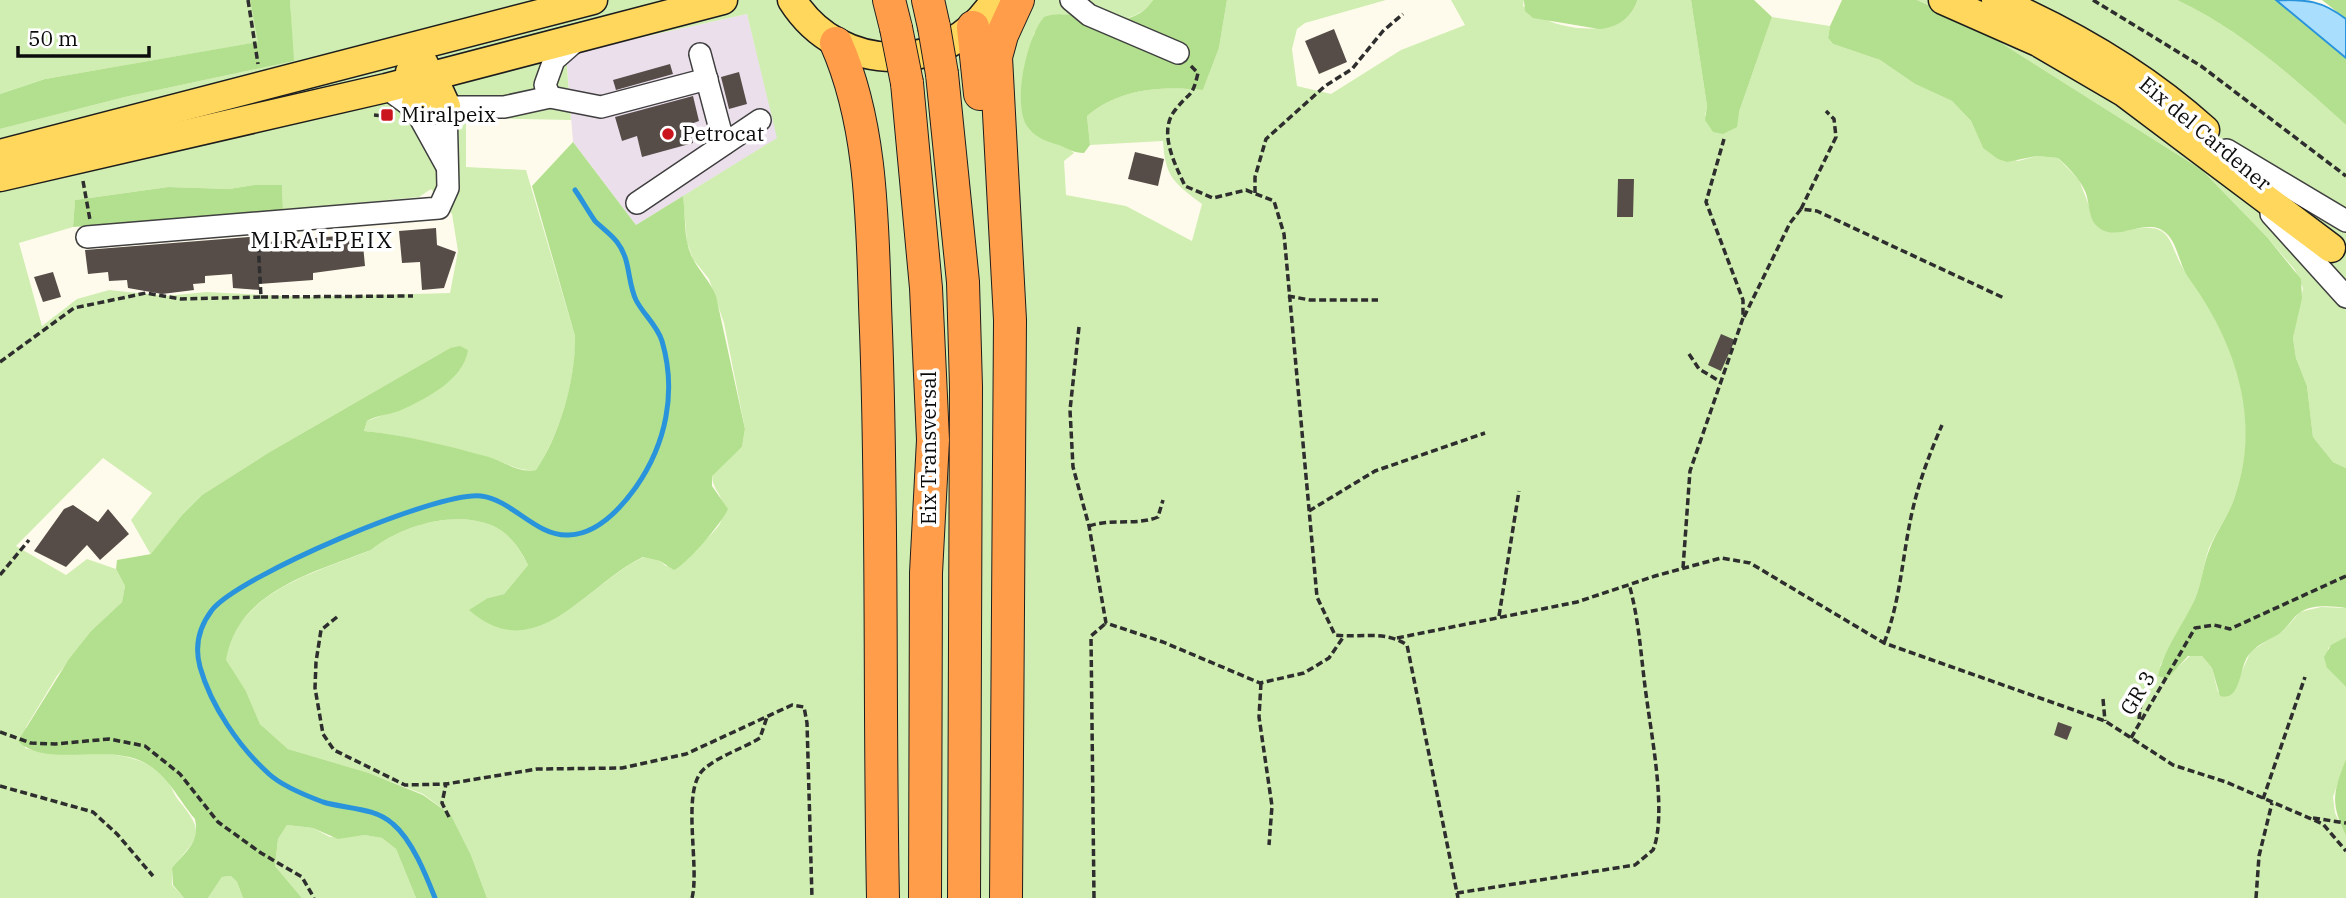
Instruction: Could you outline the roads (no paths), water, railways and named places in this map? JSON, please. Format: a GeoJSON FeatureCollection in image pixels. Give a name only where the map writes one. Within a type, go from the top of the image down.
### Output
{"type":"FeatureCollection","features":[{"type":"Feature","properties":{"kind":"highway"},"geometry":{"type":"LineString","coordinates":[[1006,898],[1010,320],[1003,204],[1003,147],[996,57],[1002,35],[1018,0]]}},
{"type":"Feature","properties":{"kind":"highway","name":"Eix Transversal"},"geometry":{"type":"LineString","coordinates":[[893,14],[907,83],[926,288],[933,440],[926,573],[925,895]]}},
{"type":"Feature","properties":{"kind":"highway","name":"Eix Transversal"},"geometry":{"type":"LineString","coordinates":[[931,14],[942,74],[963,282],[966,387],[964,898]]}},
{"type":"Feature","properties":{"kind":"highway"},"geometry":{"type":"LineString","coordinates":[[973,27],[988,159],[1003,204]]}},
{"type":"Feature","properties":{"kind":"highway"},"geometry":{"type":"LineString","coordinates":[[836,43],[856,98],[865,163],[881,464],[883,898]]}},
{"type":"Feature","properties":{"kind":"highway"},"geometry":{"type":"LineString","coordinates":[[984,898],[1010,432]]}},
{"type":"Feature","properties":{"kind":"highway"},"geometry":{"type":"LineString","coordinates":[[881,464],[925,895]]}},
{"type":"Feature","properties":{"kind":"main road"},"geometry":{"type":"LineString","coordinates":[[0,154],[593,0]]}},
{"type":"Feature","properties":{"kind":"main road"},"geometry":{"type":"LineString","coordinates":[[0,177],[386,88],[723,0]]}},
{"type":"Feature","properties":{"kind":"main road"},"geometry":{"type":"LineString","coordinates":[[792,0],[814,27],[836,43],[869,56],[904,58],[938,50],[973,27],[995,0]]}},
{"type":"Feature","properties":{"kind":"main road","name":"Eix del Cardener"},"geometry":{"type":"LineString","coordinates":[[1943,0],[2038,42],[2125,93],[2232,163]]}},
{"type":"Feature","properties":{"kind":"main road","name":"Eix del Cardener"},"geometry":{"type":"LineString","coordinates":[[1973,0],[2052,42],[2068,60]]}},
{"type":"Feature","properties":{"kind":"main road","name":"Eix del Cardener"},"geometry":{"type":"LineString","coordinates":[[1996,0],[2020,8],[2153,86],[2232,163],[2339,254]]}},
{"type":"Feature","properties":{"kind":"main road"},"geometry":{"type":"LineString","coordinates":[[415,109],[424,63],[432,57],[528,34],[533,15]]}},
{"type":"Feature","properties":{"kind":"main road"},"geometry":{"type":"LineString","coordinates":[[273,84],[299,92],[401,68],[435,82],[446,106]]}},
{"type":"Feature","properties":{"kind":"street"},"geometry":{"type":"LineString","coordinates":[[1070,0],[1089,15],[1178,53]]}},
{"type":"Feature","properties":{"kind":"street"},"geometry":{"type":"LineString","coordinates":[[550,97],[545,85],[554,60],[581,36]]}},
{"type":"Feature","properties":{"kind":"street"},"geometry":{"type":"LineString","coordinates":[[700,54],[724,144]]}},
{"type":"Feature","properties":{"kind":"street"},"geometry":{"type":"LineString","coordinates":[[415,109],[446,106],[504,107],[550,97],[601,107],[707,79]]}},
{"type":"Feature","properties":{"kind":"street"},"geometry":{"type":"LineString","coordinates":[[386,88],[415,109],[447,167]]}},
{"type":"Feature","properties":{"kind":"street"},"geometry":{"type":"LineString","coordinates":[[87,237],[439,208],[448,188],[446,106]]}},
{"type":"Feature","properties":{"kind":"street"},"geometry":{"type":"LineString","coordinates":[[636,202],[760,120]]}},
{"type":"Feature","properties":{"kind":"street"},"geometry":{"type":"LineString","coordinates":[[2232,163],[2346,221]]}},
{"type":"Feature","properties":{"kind":"street"},"geometry":{"type":"LineString","coordinates":[[2232,163],[2346,297]]}},
{"type":"Feature","properties":{"kind":"street"},"geometry":{"type":"LineString","coordinates":[[310,219],[334,229],[433,223]]}},
{"type":"Feature","properties":{"kind":"water"},"geometry":{"type":"Polygon","coordinates":[[[2276,0],[2314,2],[2346,19],[2346,58],[2276,0]]]}},
{"type":"Feature","properties":{"kind":"waterway"},"geometry":{"type":"LineString","coordinates":[[435,898],[412,848],[393,824],[377,814],[323,802],[294,790],[269,774],[247,751],[227,725],[205,682],[198,659],[199,637],[212,610],[259,577],[340,538],[424,507],[458,498],[481,496],[504,504],[546,530],[569,535],[579,534],[599,525],[623,503],[646,470],[661,435],[668,398],[666,360],[660,335],[636,300],[621,249],[612,236],[595,221],[575,190]]}},
{"type":"Feature","properties":{"kind":"place","name":"Miralpeix"},"geometry":{"type":"Point","coordinates":[387,115]}},
{"type":"Feature","properties":{"kind":"place","name":"Petrocat"},"geometry":{"type":"Point","coordinates":[668,134]}},
{"type":"Feature","properties":{"kind":"district","name":"MIRALPEIX"},"geometry":{"type":"Point","coordinates":[322,240]}}]}
